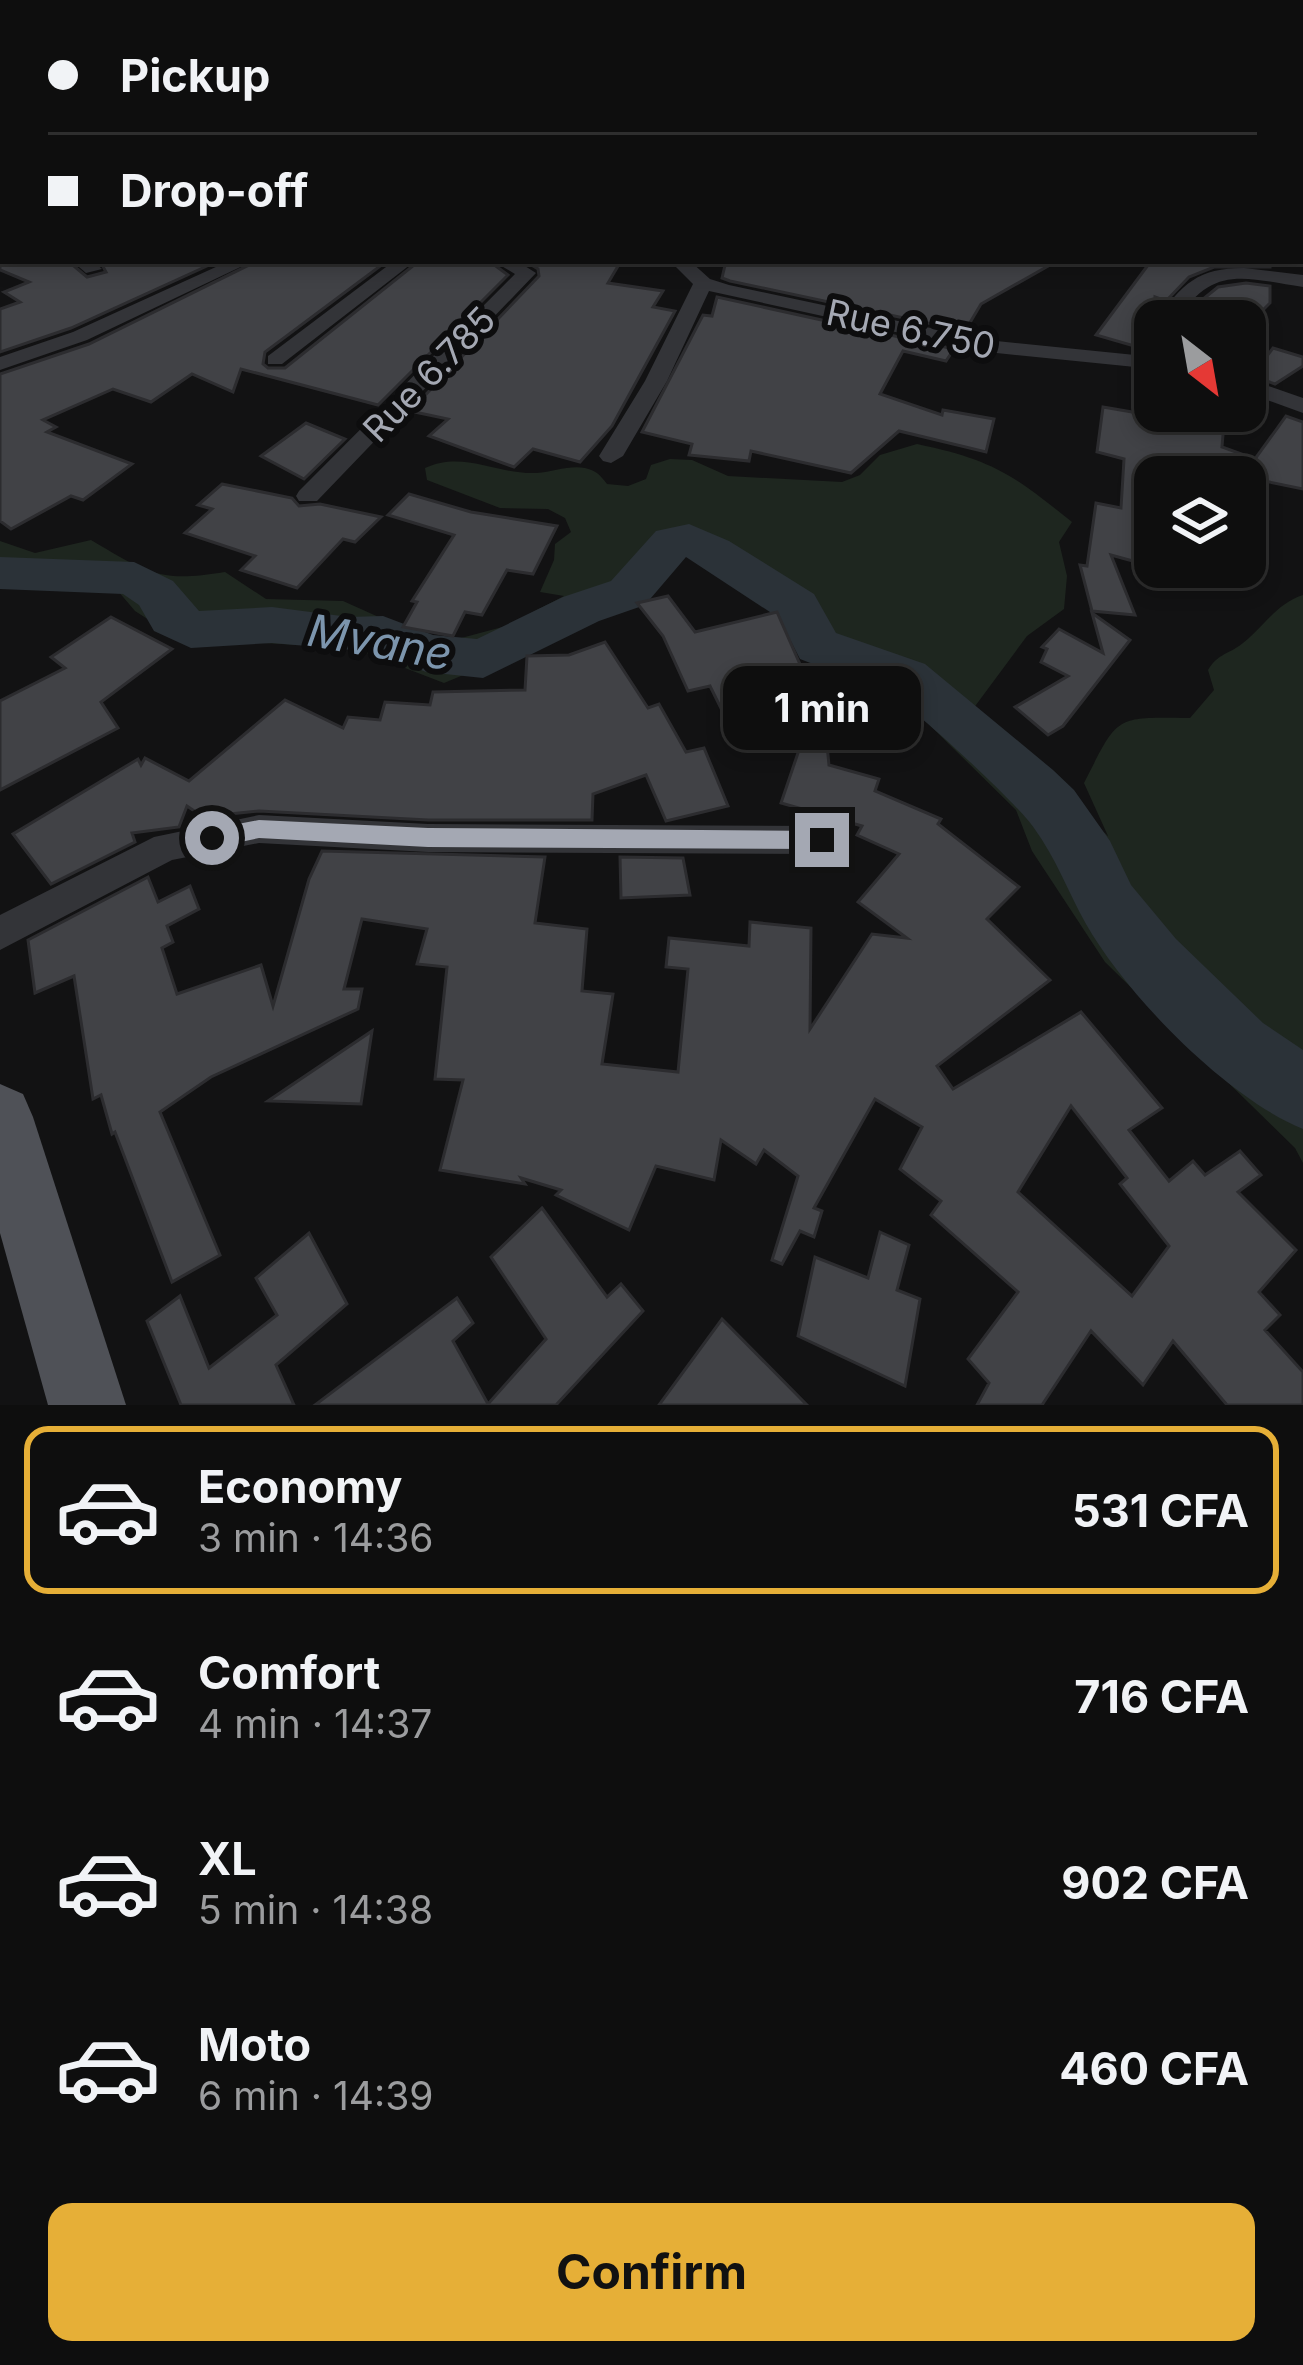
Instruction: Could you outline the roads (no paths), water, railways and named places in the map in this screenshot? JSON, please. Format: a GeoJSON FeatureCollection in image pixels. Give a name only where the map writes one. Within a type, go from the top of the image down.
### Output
{"type":"FeatureCollection","features":[{"type":"Feature","properties":{"kind":"main road"},"geometry":{"type":"LineString","coordinates":[[0,1117],[43,1246],[87,1405]]}},
{"type":"Feature","properties":{"kind":"street"},"geometry":{"type":"LineString","coordinates":[[0,364],[80,336],[237,264]]}},
{"type":"Feature","properties":{"kind":"street"},"geometry":{"type":"LineString","coordinates":[[275,359],[402,264]]}},
{"type":"Feature","properties":{"kind":"street","name":"Rue 6.785"},"geometry":{"type":"LineString","coordinates":[[308,496],[418,390],[449,350],[527,273],[508,264]]}},
{"type":"Feature","properties":{"kind":"street"},"geometry":{"type":"LineString","coordinates":[[611,456],[656,381],[703,283],[682,264]]}},
{"type":"Feature","properties":{"kind":"street"},"geometry":{"type":"LineString","coordinates":[[1180,300],[1190,285],[1227,274],[1303,280]]}},
{"type":"Feature","properties":{"kind":"street","name":"Rue 6.750"},"geometry":{"type":"LineString","coordinates":[[703,283],[987,346],[1134,361]]}},
{"type":"Feature","properties":{"kind":"street"},"geometry":{"type":"LineString","coordinates":[[1266,393],[1303,406]]}},
{"type":"Feature","properties":{"kind":"street"},"geometry":{"type":"LineString","coordinates":[[0,933],[166,848],[259,829],[428,838],[822,840]]}},
{"type":"Feature","properties":{"kind":"waterway","name":"Mvane"},"geometry":{"type":"LineString","coordinates":[[0,573],[134,578],[156,593],[172,618],[191,630],[272,625],[349,635],[383,634],[426,653],[483,659],[581,609],[628,593],[672,542],[689,539],[797,606],[818,646],[906,678],[1032,787],[1053,807],[1088,860],[1109,905],[1153,961],[1238,1048],[1303,1093]]}}]}
